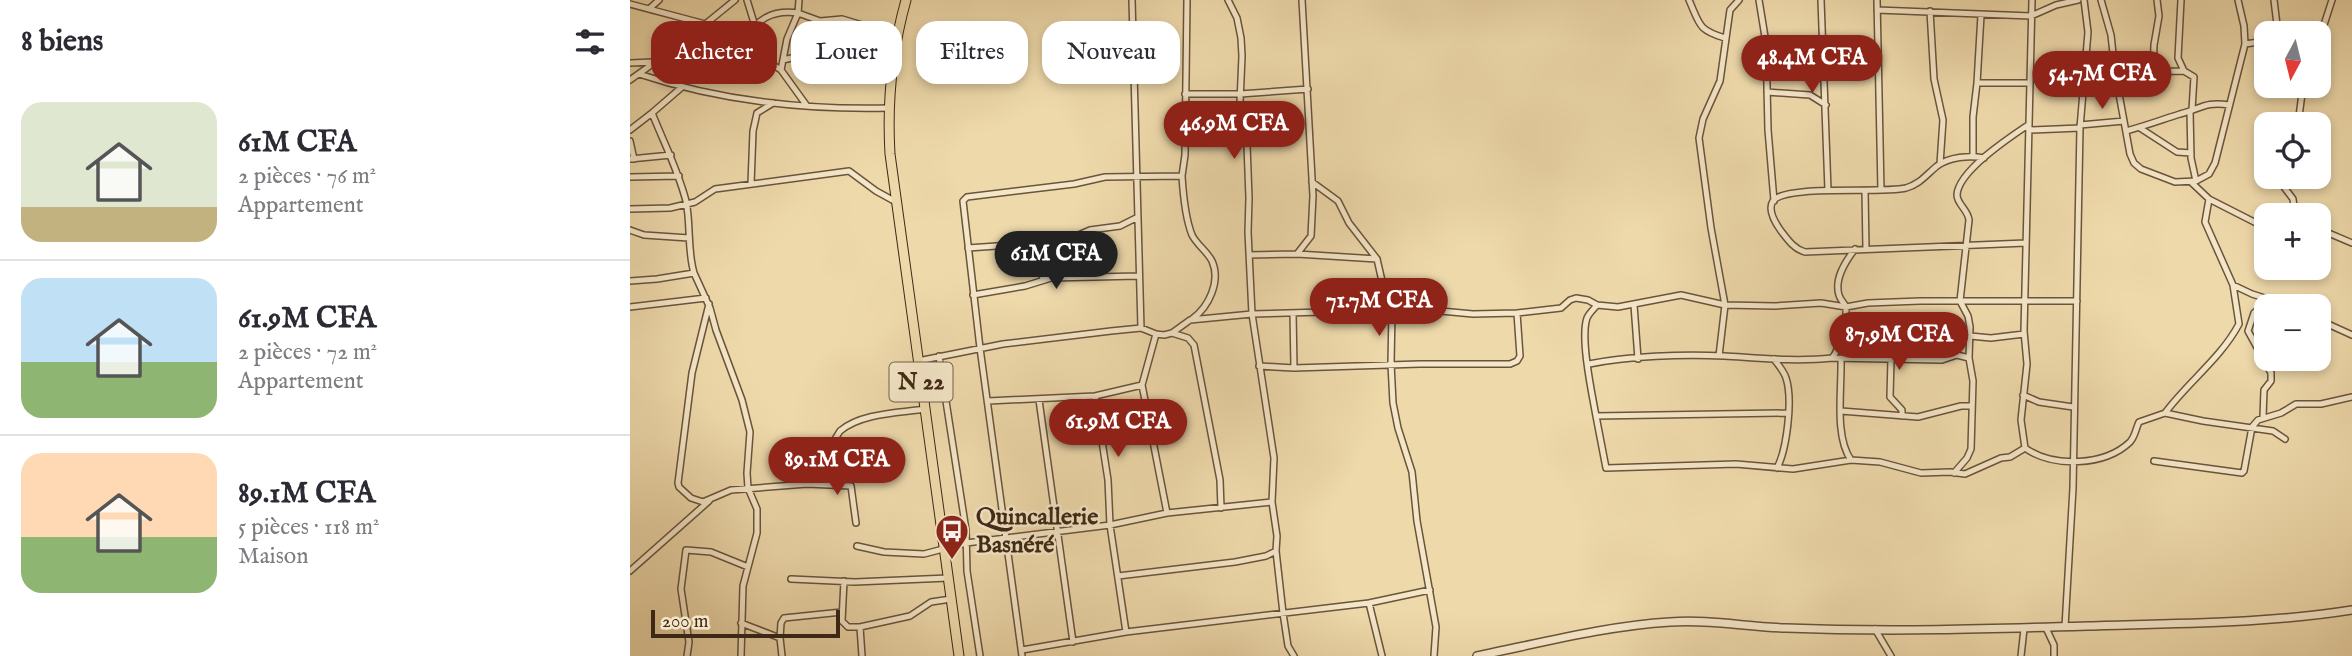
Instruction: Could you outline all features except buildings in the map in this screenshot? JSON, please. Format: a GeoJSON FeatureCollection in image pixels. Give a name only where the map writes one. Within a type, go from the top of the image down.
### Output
{"type":"FeatureCollection","features":[{"type":"Feature","properties":{"kind":"main road","name":"N 22"},"geometry":{"type":"LineString","coordinates":[[901,21],[906,0]]}},
{"type":"Feature","properties":{"kind":"main road","name":"N 22"},"geometry":{"type":"LineString","coordinates":[[891,84],[890,145],[896,202],[959,656]]}},
{"type":"Feature","properties":{"kind":"street"},"geometry":{"type":"LineString","coordinates":[[649,9],[659,0]]}},
{"type":"Feature","properties":{"kind":"street"},"geometry":{"type":"LineString","coordinates":[[709,21],[735,0]]}},
{"type":"Feature","properties":{"kind":"street"},"geometry":{"type":"LineString","coordinates":[[747,0],[753,21]]}},
{"type":"Feature","properties":{"kind":"street"},"geometry":{"type":"LineString","coordinates":[[780,70],[787,39],[798,13],[799,0]]}},
{"type":"Feature","properties":{"kind":"street"},"geometry":{"type":"LineString","coordinates":[[1132,0],[1141,327]]}},
{"type":"Feature","properties":{"kind":"street"},"geometry":{"type":"LineString","coordinates":[[1172,333],[1200,314],[1211,295],[1214,272],[1212,261],[1193,236],[1182,176],[1187,0]]}},
{"type":"Feature","properties":{"kind":"street"},"geometry":{"type":"LineString","coordinates":[[1297,254],[1311,236],[1312,182],[1302,0]]}},
{"type":"Feature","properties":{"kind":"street"},"geometry":{"type":"LineString","coordinates":[[1689,0],[1705,32],[1725,38]]}},
{"type":"Feature","properties":{"kind":"street"},"geometry":{"type":"LineString","coordinates":[[1719,356],[1725,305],[1699,145],[1703,119],[1720,81],[1730,10],[1739,0]]}},
{"type":"Feature","properties":{"kind":"street"},"geometry":{"type":"LineString","coordinates":[[1759,0],[1766,43],[1773,201],[1771,210],[1778,228],[1800,250],[2026,243]]}},
{"type":"Feature","properties":{"kind":"street"},"geometry":{"type":"LineString","coordinates":[[1821,0],[1828,190]]}},
{"type":"Feature","properties":{"kind":"street"},"geometry":{"type":"LineString","coordinates":[[1877,0],[1881,190]]}},
{"type":"Feature","properties":{"kind":"street"},"geometry":{"type":"LineString","coordinates":[[2025,448],[2021,420],[2027,364],[2024,334],[2032,0]]}},
{"type":"Feature","properties":{"kind":"street"},"geometry":{"type":"LineString","coordinates":[[1877,10],[2031,16],[2056,5],[2078,0]]}},
{"type":"Feature","properties":{"kind":"street"},"geometry":{"type":"LineString","coordinates":[[2065,627],[2073,460],[2080,127],[2088,32],[2084,0]]}},
{"type":"Feature","properties":{"kind":"street"},"geometry":{"type":"LineString","coordinates":[[2101,0],[2110,35],[2130,154],[2141,169],[2175,182],[2194,182],[2209,174],[2215,163],[2245,44],[2238,0]]}},
{"type":"Feature","properties":{"kind":"street"},"geometry":{"type":"LineString","coordinates":[[2154,71],[2154,45],[2159,16],[2157,0]]}},
{"type":"Feature","properties":{"kind":"street"},"geometry":{"type":"LineString","coordinates":[[2181,0],[2178,55],[2185,71],[2194,77],[2191,110],[2194,182],[2209,199],[2254,222]]}},
{"type":"Feature","properties":{"kind":"street"},"geometry":{"type":"LineString","coordinates":[[2274,0],[2277,21]]}},
{"type":"Feature","properties":{"kind":"street"},"geometry":{"type":"LineString","coordinates":[[2324,21],[2332,0]]}},
{"type":"Feature","properties":{"kind":"street"},"geometry":{"type":"LineString","coordinates":[[1230,1],[1241,38],[1240,94],[1241,118],[1247,145],[1252,314],[1275,467],[1272,502],[1283,613],[1288,646],[1294,656]]}},
{"type":"Feature","properties":{"kind":"street"},"geometry":{"type":"LineString","coordinates":[[630,4],[694,21]]}},
{"type":"Feature","properties":{"kind":"street"},"geometry":{"type":"LineString","coordinates":[[1930,11],[1934,79],[1943,120],[1940,164]]}},
{"type":"Feature","properties":{"kind":"street"},"geometry":{"type":"LineString","coordinates":[[762,21],[774,12],[798,13],[820,20],[849,21]]}},
{"type":"Feature","properties":{"kind":"street"},"geometry":{"type":"LineString","coordinates":[[1973,156],[1973,117],[1981,15]]}},
{"type":"Feature","properties":{"kind":"street"},"geometry":{"type":"LineString","coordinates":[[783,60],[808,54],[820,20]]}},
{"type":"Feature","properties":{"kind":"street"},"geometry":{"type":"LineString","coordinates":[[2245,44],[2254,43]]}},
{"type":"Feature","properties":{"kind":"street"},"geometry":{"type":"LineString","coordinates":[[1825,52],[1878,52]]}},
{"type":"Feature","properties":{"kind":"street"},"geometry":{"type":"LineString","coordinates":[[630,63],[651,61]]}},
{"type":"Feature","properties":{"kind":"street"},"geometry":{"type":"LineString","coordinates":[[631,81],[651,65]]}},
{"type":"Feature","properties":{"kind":"street"},"geometry":{"type":"LineString","coordinates":[[777,68],[807,106]]}},
{"type":"Feature","properties":{"kind":"street"},"geometry":{"type":"LineString","coordinates":[[2115,72],[2185,71]]}},
{"type":"Feature","properties":{"kind":"street"},"geometry":{"type":"LineString","coordinates":[[639,74],[727,98],[842,109],[889,108]]}},
{"type":"Feature","properties":{"kind":"street"},"geometry":{"type":"LineString","coordinates":[[1977,83],[2029,83]]}},
{"type":"Feature","properties":{"kind":"street"},"geometry":{"type":"LineString","coordinates":[[630,130],[682,87]]}},
{"type":"Feature","properties":{"kind":"street"},"geometry":{"type":"LineString","coordinates":[[1185,94],[1240,94],[1308,89]]}},
{"type":"Feature","properties":{"kind":"street"},"geometry":{"type":"LineString","coordinates":[[1767,92],[1810,95],[1826,105]]}},
{"type":"Feature","properties":{"kind":"street"},"geometry":{"type":"LineString","coordinates":[[751,184],[753,131],[757,113],[773,103]]}},
{"type":"Feature","properties":{"kind":"street"},"geometry":{"type":"LineString","coordinates":[[2126,131],[2151,125],[2159,119],[2208,103],[2229,105]]}},
{"type":"Feature","properties":{"kind":"street"},"geometry":{"type":"LineString","coordinates":[[652,113],[679,176],[687,205],[694,273],[709,304],[749,426],[748,488],[757,509],[757,533],[743,586],[741,656]]}},
{"type":"Feature","properties":{"kind":"street"},"geometry":{"type":"LineString","coordinates":[[1954,474],[1969,454],[1973,381],[1969,358],[1968,316],[1960,301],[1969,226],[1968,214],[1958,200],[1957,193],[1964,178],[1984,158],[2029,128],[2080,127],[2124,121]]}},
{"type":"Feature","properties":{"kind":"street"},"geometry":{"type":"LineString","coordinates":[[2140,128],[2177,152],[2191,153]]}},
{"type":"Feature","properties":{"kind":"street"},"geometry":{"type":"LineString","coordinates":[[630,141],[632,159],[671,155]]}},
{"type":"Feature","properties":{"kind":"street"},"geometry":{"type":"LineString","coordinates":[[1773,201],[1786,194],[1828,190],[1896,190],[1917,184],[1940,164],[1973,156],[1984,158]]}},
{"type":"Feature","properties":{"kind":"street"},"geometry":{"type":"LineString","coordinates":[[630,209],[687,205],[715,188],[849,171],[896,202]]}},
{"type":"Feature","properties":{"kind":"street"},"geometry":{"type":"LineString","coordinates":[[630,177],[679,176]]}},
{"type":"Feature","properties":{"kind":"street"},"geometry":{"type":"LineString","coordinates":[[1182,176],[1105,177],[1074,184],[965,198],[963,202],[973,295],[1022,653],[1126,632],[1369,603],[1430,590]]}},
{"type":"Feature","properties":{"kind":"street"},"geometry":{"type":"LineString","coordinates":[[1312,182],[1338,201],[1349,223],[1377,259],[1381,281],[1392,310],[1391,365],[1394,403],[1398,428],[1412,472],[1417,521],[1436,627],[1434,656]]}},
{"type":"Feature","properties":{"kind":"street"},"geometry":{"type":"LineString","coordinates":[[1864,191],[1866,249]]}},
{"type":"Feature","properties":{"kind":"street"},"geometry":{"type":"LineString","coordinates":[[2165,413],[2175,399],[2205,370],[2237,329],[2239,319],[2233,285],[2205,222],[2209,199]]}},
{"type":"Feature","properties":{"kind":"street"},"geometry":{"type":"LineString","coordinates":[[968,248],[1065,241],[1090,230],[1120,226],[1136,218]]}},
{"type":"Feature","properties":{"kind":"street"},"geometry":{"type":"LineString","coordinates":[[630,230],[644,235],[689,238]]}},
{"type":"Feature","properties":{"kind":"street"},"geometry":{"type":"LineString","coordinates":[[2331,234],[2352,243]]}},
{"type":"Feature","properties":{"kind":"street"},"geometry":{"type":"LineString","coordinates":[[1038,241],[1043,280]]}},
{"type":"Feature","properties":{"kind":"street"},"geometry":{"type":"LineString","coordinates":[[1832,358],[1840,345],[1846,307],[1838,287],[1842,269],[1855,249]]}},
{"type":"Feature","properties":{"kind":"street"},"geometry":{"type":"LineString","coordinates":[[1249,255],[1297,254],[1377,259]]}},
{"type":"Feature","properties":{"kind":"street"},"geometry":{"type":"LineString","coordinates":[[630,281],[694,273]]}},
{"type":"Feature","properties":{"kind":"street"},"geometry":{"type":"LineString","coordinates":[[973,295],[1043,280],[1139,276]]}},
{"type":"Feature","properties":{"kind":"street"},"geometry":{"type":"LineString","coordinates":[[2233,285],[2255,294]]}},
{"type":"Feature","properties":{"kind":"street"},"geometry":{"type":"LineString","coordinates":[[1190,320],[1252,314],[1392,310],[1517,313],[1561,308],[1576,298],[1597,305],[1634,305],[1672,295],[1725,305],[1775,306],[1821,303],[1846,307],[1868,303],[2077,301]]}},
{"type":"Feature","properties":{"kind":"street"},"geometry":{"type":"LineString","coordinates":[[630,307],[706,298]]}},
{"type":"Feature","properties":{"kind":"street"},"geometry":{"type":"LineString","coordinates":[[709,304],[692,373],[678,483],[691,498],[709,502]]}},
{"type":"Feature","properties":{"kind":"street"},"geometry":{"type":"LineString","coordinates":[[1597,305],[1587,319],[1586,345],[1606,468],[1736,464],[1801,469],[1852,460],[1880,462],[1921,473],[1965,474],[2025,448]]}},
{"type":"Feature","properties":{"kind":"street"},"geometry":{"type":"LineString","coordinates":[[1634,305],[1638,359]]}},
{"type":"Feature","properties":{"kind":"street"},"geometry":{"type":"LineString","coordinates":[[1293,313],[1294,368]]}},
{"type":"Feature","properties":{"kind":"street"},"geometry":{"type":"LineString","coordinates":[[1259,366],[1294,368],[1510,364],[1520,356],[1517,313]]}},
{"type":"Feature","properties":{"kind":"street"},"geometry":{"type":"LineString","coordinates":[[2254,316],[2248,331],[2254,342]]}},
{"type":"Feature","properties":{"kind":"street"},"geometry":{"type":"LineString","coordinates":[[2331,325],[2352,335]]}},
{"type":"Feature","properties":{"kind":"street"},"geometry":{"type":"LineString","coordinates":[[918,361],[980,348],[1141,327],[1156,334],[1172,333],[1188,338],[1194,345],[1215,449],[1222,508]]}},
{"type":"Feature","properties":{"kind":"street"},"geometry":{"type":"LineString","coordinates":[[1156,334],[1142,384],[1167,513]]}},
{"type":"Feature","properties":{"kind":"street"},"geometry":{"type":"LineString","coordinates":[[1970,337],[1991,338],[2024,334]]}},
{"type":"Feature","properties":{"kind":"street"},"geometry":{"type":"LineString","coordinates":[[1589,364],[1719,356],[1942,360],[1957,355],[1969,358]]}},
{"type":"Feature","properties":{"kind":"street"},"geometry":{"type":"LineString","coordinates":[[939,356],[980,656]]}},
{"type":"Feature","properties":{"kind":"street"},"geometry":{"type":"LineString","coordinates":[[1841,358],[1842,439],[1852,460]]}},
{"type":"Feature","properties":{"kind":"street"},"geometry":{"type":"LineString","coordinates":[[1774,359],[1786,379],[1787,413],[1786,440],[1777,468]]}},
{"type":"Feature","properties":{"kind":"street"},"geometry":{"type":"LineString","coordinates":[[1891,359],[1890,397],[1902,410],[1902,416]]}},
{"type":"Feature","properties":{"kind":"street"},"geometry":{"type":"LineString","coordinates":[[2263,417],[2264,390],[2271,381],[2270,371]]}},
{"type":"Feature","properties":{"kind":"street"},"geometry":{"type":"LineString","coordinates":[[988,401],[1095,396],[1142,384]]}},
{"type":"Feature","properties":{"kind":"street"},"geometry":{"type":"LineString","coordinates":[[2023,395],[2039,402],[2073,407]]}},
{"type":"Feature","properties":{"kind":"street"},"geometry":{"type":"LineString","coordinates":[[1095,396],[1126,632]]}},
{"type":"Feature","properties":{"kind":"street"},"geometry":{"type":"LineString","coordinates":[[2154,461],[2242,473],[2252,437],[2252,427],[2263,417],[2296,404],[2322,404],[2352,397]]}},
{"type":"Feature","properties":{"kind":"street"},"geometry":{"type":"LineString","coordinates":[[1039,400],[1073,642]]}},
{"type":"Feature","properties":{"kind":"street"},"geometry":{"type":"LineString","coordinates":[[1841,411],[1918,417],[1971,406]]}},
{"type":"Feature","properties":{"kind":"street"},"geometry":{"type":"LineString","coordinates":[[807,484],[845,426],[863,419],[925,409]]}},
{"type":"Feature","properties":{"kind":"street"},"geometry":{"type":"LineString","coordinates":[[1596,416],[1787,413]]}},
{"type":"Feature","properties":{"kind":"street"},"geometry":{"type":"LineString","coordinates":[[2025,448],[2044,458],[2091,461],[2132,441],[2139,422],[2165,413],[2273,431],[2285,439]]}},
{"type":"Feature","properties":{"kind":"street"},"geometry":{"type":"LineString","coordinates":[[630,571],[709,502],[726,492],[807,484],[852,486],[856,523]]}},
{"type":"Feature","properties":{"kind":"street"},"geometry":{"type":"LineString","coordinates":[[857,547],[916,554],[966,543],[1110,525],[1167,513],[1272,502]]}},
{"type":"Feature","properties":{"kind":"street"},"geometry":{"type":"LineString","coordinates":[[687,656],[689,642],[681,589],[686,550],[711,552],[748,568]]}},
{"type":"Feature","properties":{"kind":"street"},"geometry":{"type":"LineString","coordinates":[[1118,576],[1235,562],[1266,556],[1276,551]]}},
{"type":"Feature","properties":{"kind":"street"},"geometry":{"type":"LineString","coordinates":[[791,579],[844,582],[948,578]]}},
{"type":"Feature","properties":{"kind":"street"},"geometry":{"type":"LineString","coordinates":[[844,582],[843,624],[848,627],[909,617],[932,602],[951,599]]}},
{"type":"Feature","properties":{"kind":"street"},"geometry":{"type":"LineString","coordinates":[[1369,603],[1382,656]]}},
{"type":"Feature","properties":{"kind":"street"},"geometry":{"type":"LineString","coordinates":[[1480,656],[1602,630],[1668,622],[1721,622],[1785,628],[2024,629],[2243,621],[2352,610]]}},
{"type":"Feature","properties":{"kind":"street"},"geometry":{"type":"LineString","coordinates":[[782,656],[780,638],[784,618],[842,612]]}},
{"type":"Feature","properties":{"kind":"street"},"geometry":{"type":"LineString","coordinates":[[741,623],[780,638]]}},
{"type":"Feature","properties":{"kind":"street"},"geometry":{"type":"LineString","coordinates":[[860,627],[862,656]]}},
{"type":"Feature","properties":{"kind":"street"},"geometry":{"type":"LineString","coordinates":[[2046,628],[2054,645],[2054,656]]}},
{"type":"Feature","properties":{"kind":"street"},"geometry":{"type":"LineString","coordinates":[[1875,629],[1891,656]]}},
{"type":"Feature","properties":{"kind":"street"},"geometry":{"type":"LineString","coordinates":[[2021,656],[2024,629]]}},
{"type":"Feature","properties":{"kind":"place","name":"Quincallerie Basnéré"},"geometry":{"type":"Point","coordinates":[952,561]}}]}
